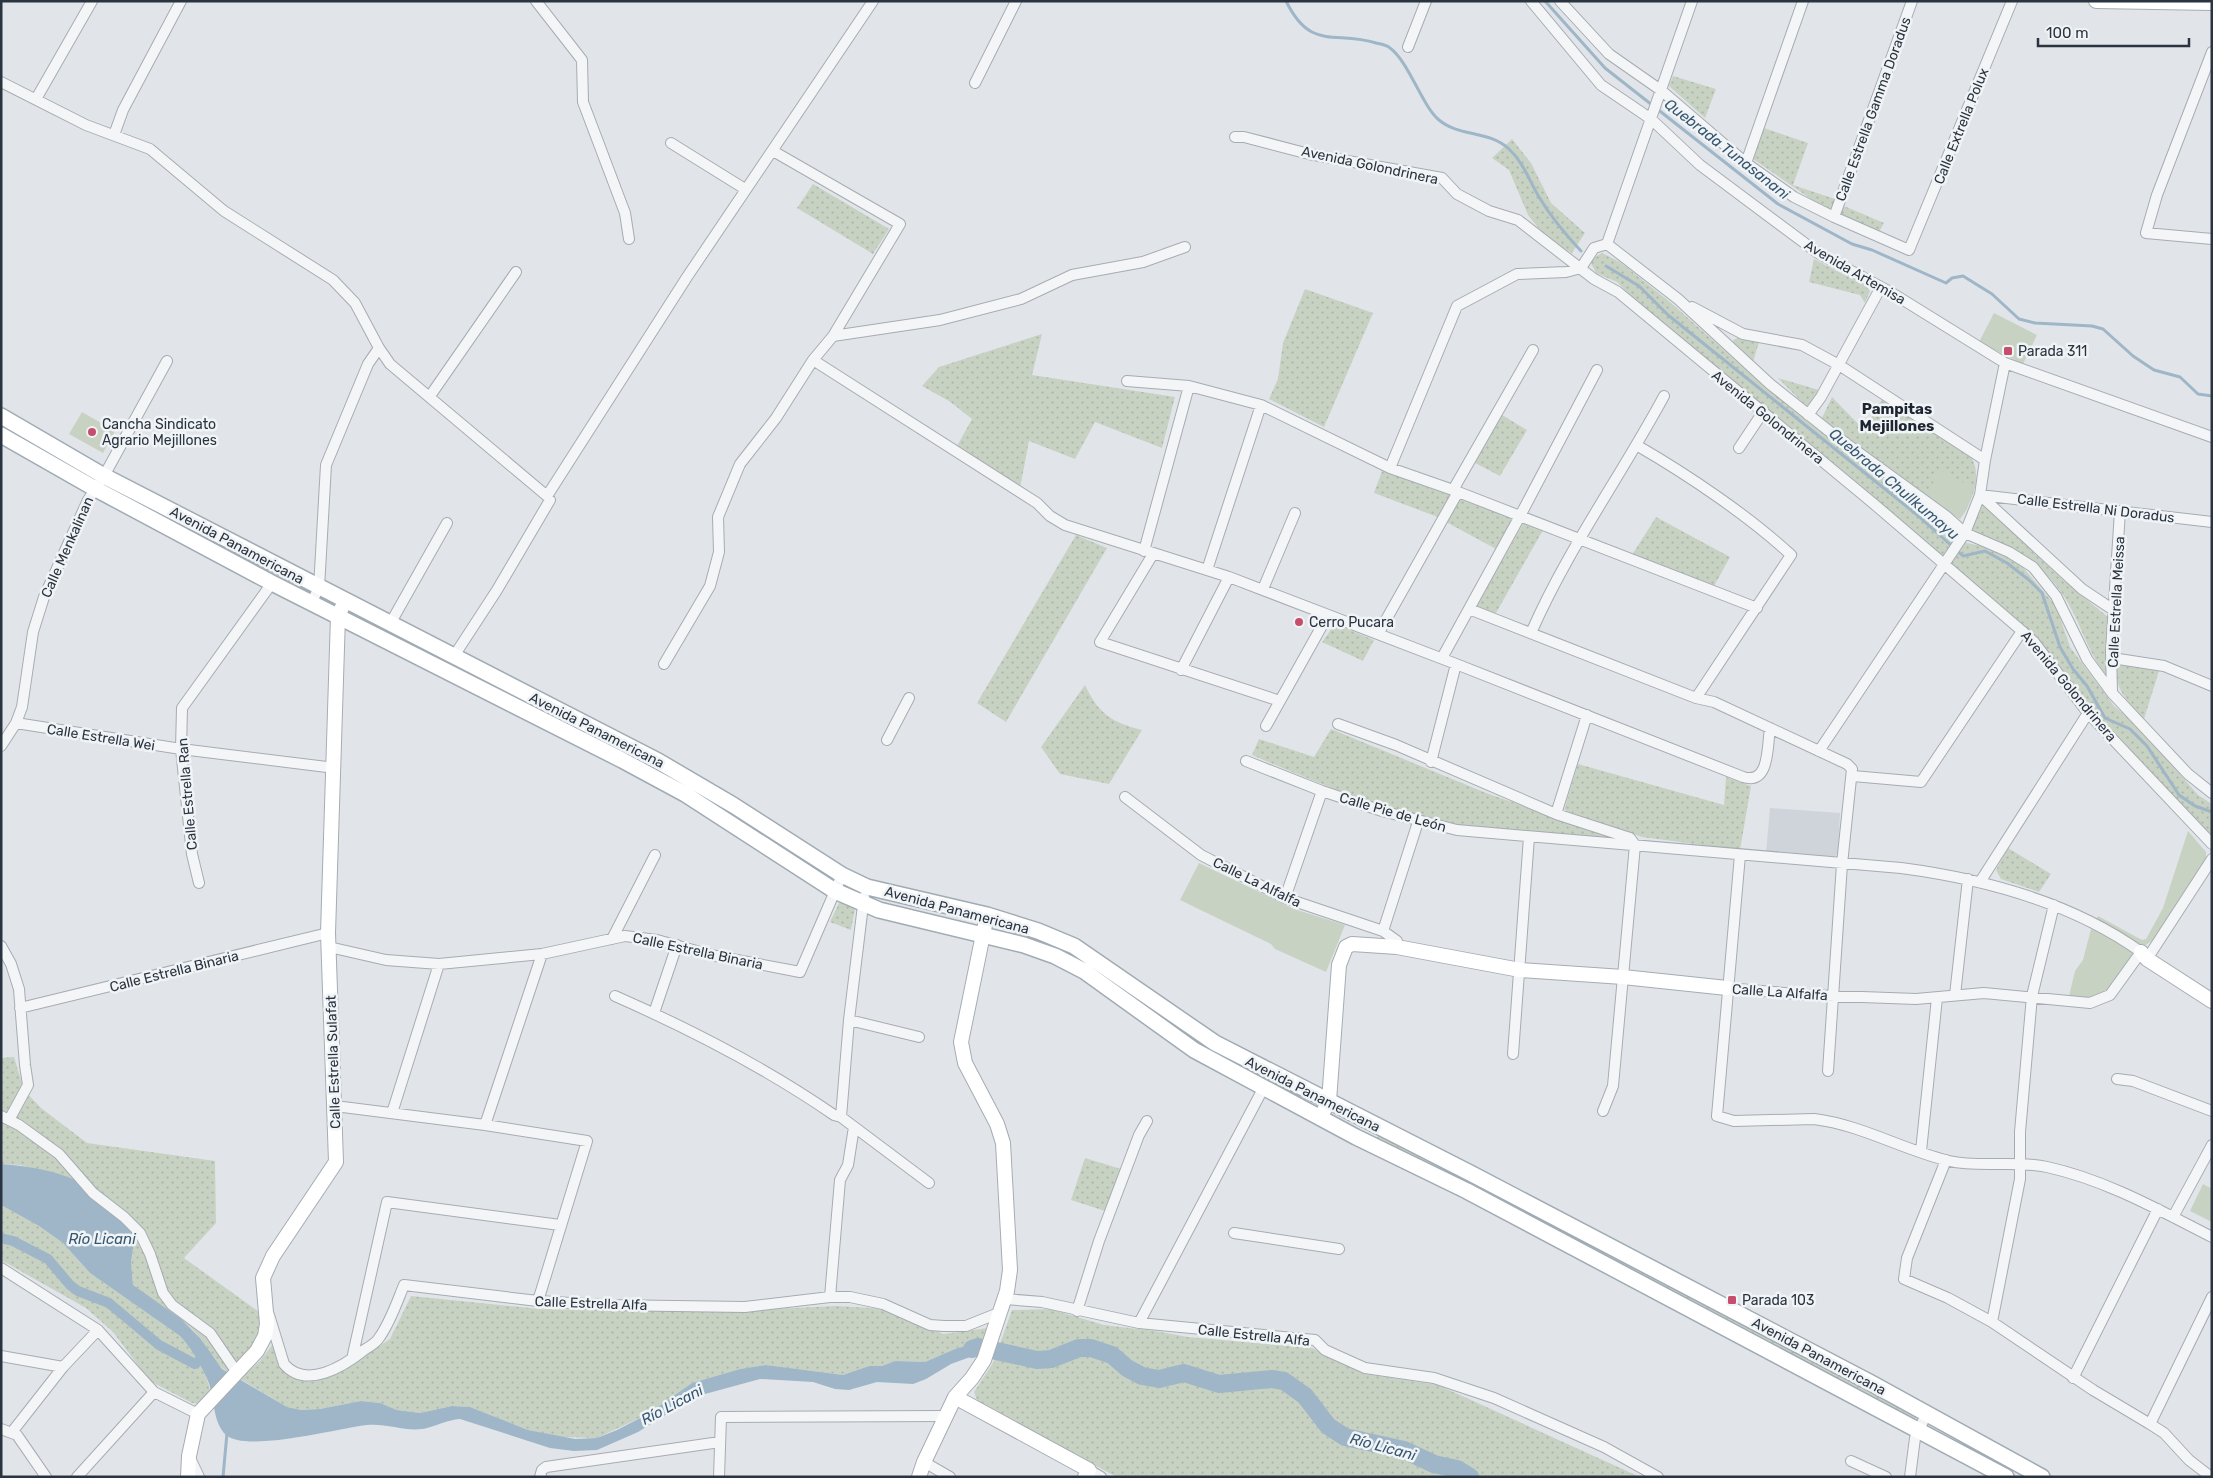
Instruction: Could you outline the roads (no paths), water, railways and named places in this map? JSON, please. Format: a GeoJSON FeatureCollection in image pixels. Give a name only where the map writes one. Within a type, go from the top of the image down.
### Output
{"type":"FeatureCollection","features":[{"type":"Feature","properties":{"kind":"main road","name":"Avenida Panamericana"},"geometry":{"type":"LineString","coordinates":[[1,416],[104,476],[318,588],[345,600],[658,761],[733,805],[842,875],[867,887],[987,915],[1038,931],[1074,946],[1215,1044],[1472,1174],[1927,1413],[2042,1477]]}},
{"type":"Feature","properties":{"kind":"main road","name":"Avenida Panamericana"},"geometry":{"type":"LineString","coordinates":[[1,435],[94,488],[272,583],[622,760],[685,794],[835,891],[878,910],[983,934],[1055,956],[1084,971],[1194,1050],[1356,1137],[1467,1191],[2006,1477]]}},
{"type":"Feature","properties":{"kind":"street"},"geometry":{"type":"LineString","coordinates":[[36,99],[92,1]]}},
{"type":"Feature","properties":{"kind":"street"},"geometry":{"type":"LineString","coordinates":[[114,135],[123,110],[181,1]]}},
{"type":"Feature","properties":{"kind":"street"},"geometry":{"type":"LineString","coordinates":[[536,1],[582,60],[583,102],[625,213],[629,239]]}},
{"type":"Feature","properties":{"kind":"street"},"geometry":{"type":"LineString","coordinates":[[1,82],[86,126],[150,149],[224,211],[334,280],[355,303],[379,348],[390,364],[547,496],[687,276],[871,4],[860,1]]}},
{"type":"Feature","properties":{"kind":"street"},"geometry":{"type":"LineString","coordinates":[[975,83],[1016,1]]}},
{"type":"Feature","properties":{"kind":"street"},"geometry":{"type":"LineString","coordinates":[[1408,47],[1426,1]]}},
{"type":"Feature","properties":{"kind":"street","name":"Avenida Artemisa"},"geometry":{"type":"LineString","coordinates":[[1531,1],[1601,85],[1654,111],[1700,165],[1818,253],[1881,288],[2005,363],[2212,437]]}},
{"type":"Feature","properties":{"kind":"street"},"geometry":{"type":"LineString","coordinates":[[1560,1],[1609,54],[1662,90],[1746,163],[1794,197],[1834,218]]}},
{"type":"Feature","properties":{"kind":"street"},"geometry":{"type":"LineString","coordinates":[[1607,244],[1692,1]]}},
{"type":"Feature","properties":{"kind":"street"},"geometry":{"type":"LineString","coordinates":[[1746,163],[1803,1]]}},
{"type":"Feature","properties":{"kind":"street","name":"Calle Estrella Gamma Doradus"},"geometry":{"type":"LineString","coordinates":[[1834,218],[1912,1]]}},
{"type":"Feature","properties":{"kind":"street","name":"Calle Extrella Polux"},"geometry":{"type":"LineString","coordinates":[[1834,218],[1909,250],[2012,1]]}},
{"type":"Feature","properties":{"kind":"street"},"geometry":{"type":"LineString","coordinates":[[2096,1],[2212,3]]}},
{"type":"Feature","properties":{"kind":"street"},"geometry":{"type":"LineString","coordinates":[[2212,52],[2157,195],[2146,233],[2212,239]]}},
{"type":"Feature","properties":{"kind":"street","name":"Avenida Golondrinera"},"geometry":{"type":"LineString","coordinates":[[1235,137],[1309,154],[1442,178],[1457,194],[1489,211],[1518,220],[1594,279],[1618,292],[1944,563],[2034,642],[2088,713],[2212,844]]}},
{"type":"Feature","properties":{"kind":"street"},"geometry":{"type":"LineString","coordinates":[[671,142],[745,189]]}},
{"type":"Feature","properties":{"kind":"street"},"geometry":{"type":"LineString","coordinates":[[664,664],[710,586],[719,552],[718,517],[740,464],[776,418],[813,360],[833,336],[900,224],[773,151]]}},
{"type":"Feature","properties":{"kind":"street"},"geometry":{"type":"LineString","coordinates":[[1390,468],[1444,342],[1450,318],[1457,306],[1517,274],[1566,272],[1581,268],[1594,248],[1607,244]]}},
{"type":"Feature","properties":{"kind":"street"},"geometry":{"type":"LineString","coordinates":[[1607,244],[1678,299],[1743,334],[1802,345],[1839,365],[1985,460]]}},
{"type":"Feature","properties":{"kind":"street"},"geometry":{"type":"LineString","coordinates":[[833,336],[940,320],[1021,299],[1072,275],[1143,262],[1185,247]]}},
{"type":"Feature","properties":{"kind":"street"},"geometry":{"type":"LineString","coordinates":[[430,396],[516,272]]}},
{"type":"Feature","properties":{"kind":"street"},"geometry":{"type":"LineString","coordinates":[[1808,415],[1839,365],[1881,288]]}},
{"type":"Feature","properties":{"kind":"street","name":"Avenida Golondrinera"},"geometry":{"type":"LineString","coordinates":[[1678,299],[1770,384],[1808,415],[1946,516],[1965,533],[2009,552],[2033,567],[2056,596],[2087,659],[2112,693],[2188,774],[2212,793]]}},
{"type":"Feature","properties":{"kind":"street"},"geometry":{"type":"LineString","coordinates":[[311,603],[318,588],[326,465],[368,364],[379,348]]}},
{"type":"Feature","properties":{"kind":"street"},"geometry":{"type":"LineString","coordinates":[[1378,634],[1533,350]]}},
{"type":"Feature","properties":{"kind":"street"},"geometry":{"type":"LineString","coordinates":[[813,360],[1037,503],[1050,516],[1065,526],[1263,589],[1751,780],[1759,777],[1763,771],[1770,728]]}},
{"type":"Feature","properties":{"kind":"street","name":"Calle Menkalinan"},"geometry":{"type":"LineString","coordinates":[[1,746],[14,726],[22,707],[38,616],[44,597],[94,488],[104,476],[167,361]]}},
{"type":"Feature","properties":{"kind":"street"},"geometry":{"type":"LineString","coordinates":[[1819,751],[1965,533],[1980,495],[1985,460],[2005,363]]}},
{"type":"Feature","properties":{"kind":"street"},"geometry":{"type":"LineString","coordinates":[[1442,658],[1520,516],[1596,370]]}},
{"type":"Feature","properties":{"kind":"street"},"geometry":{"type":"LineString","coordinates":[[1127,381],[1189,386],[1262,404],[1390,468],[1456,491],[1580,541],[1756,608]]}},
{"type":"Feature","properties":{"kind":"street"},"geometry":{"type":"LineString","coordinates":[[1189,386],[1148,553],[1100,642],[1280,701]]}},
{"type":"Feature","properties":{"kind":"street"},"geometry":{"type":"LineString","coordinates":[[1531,633],[1547,596],[1638,446],[1664,396]]}},
{"type":"Feature","properties":{"kind":"street"},"geometry":{"type":"LineString","coordinates":[[1206,570],[1262,404]]}},
{"type":"Feature","properties":{"kind":"street"},"geometry":{"type":"LineString","coordinates":[[1740,448],[1763,412]]}},
{"type":"Feature","properties":{"kind":"street"},"geometry":{"type":"LineString","coordinates":[[1638,446],[1670,465],[1774,540],[1791,555],[1696,698]]}},
{"type":"Feature","properties":{"kind":"street"},"geometry":{"type":"LineString","coordinates":[[1980,495],[2082,589],[2115,611]]}},
{"type":"Feature","properties":{"kind":"street","name":"Calle Estrella Ni Doradus"},"geometry":{"type":"LineString","coordinates":[[1980,495],[2212,522]]}},
{"type":"Feature","properties":{"kind":"street"},"geometry":{"type":"LineString","coordinates":[[454,656],[497,590],[550,500]]}},
{"type":"Feature","properties":{"kind":"street","name":"Calle Estrella Meissa"},"geometry":{"type":"LineString","coordinates":[[2112,693],[2112,658],[2120,511]]}},
{"type":"Feature","properties":{"kind":"street"},"geometry":{"type":"LineString","coordinates":[[1263,589],[1294,513]]}},
{"type":"Feature","properties":{"kind":"street"},"geometry":{"type":"LineString","coordinates":[[390,624],[447,523]]}},
{"type":"Feature","properties":{"kind":"street"},"geometry":{"type":"LineString","coordinates":[[1181,670],[1229,577]]}},
{"type":"Feature","properties":{"kind":"street","name":"Calle Estrella Ran"},"geometry":{"type":"LineString","coordinates":[[199,883],[192,854],[181,749],[182,708],[272,583]]}},
{"type":"Feature","properties":{"kind":"street","name":"Calle Estrella Sulafat"},"geometry":{"type":"LineString","coordinates":[[202,1409],[235,1372],[257,1351],[265,1336],[266,1306],[262,1286],[266,1270],[336,1162],[328,940],[335,768],[338,616],[345,600]]}},
{"type":"Feature","properties":{"kind":"street"},"geometry":{"type":"LineString","coordinates":[[1469,609],[1696,698],[1714,702],[1847,764],[1852,769],[1853,776],[1842,864],[1828,1071]]}},
{"type":"Feature","properties":{"kind":"street"},"geometry":{"type":"LineString","coordinates":[[1266,726],[1328,615]]}},
{"type":"Feature","properties":{"kind":"street"},"geometry":{"type":"LineString","coordinates":[[1853,776],[1921,782],[2022,631]]}},
{"type":"Feature","properties":{"kind":"street"},"geometry":{"type":"LineString","coordinates":[[2112,658],[2164,666],[2212,686]]}},
{"type":"Feature","properties":{"kind":"street"},"geometry":{"type":"LineString","coordinates":[[1431,762],[1456,664]]}},
{"type":"Feature","properties":{"kind":"street"},"geometry":{"type":"LineString","coordinates":[[886,740],[909,698]]}},
{"type":"Feature","properties":{"kind":"street"},"geometry":{"type":"LineString","coordinates":[[1980,882],[2088,713]]}},
{"type":"Feature","properties":{"kind":"street"},"geometry":{"type":"LineString","coordinates":[[1556,814],[1587,715]]}},
{"type":"Feature","properties":{"kind":"street"},"geometry":{"type":"LineString","coordinates":[[1338,724],[1396,746],[1556,814],[1630,838],[1635,845],[1613,1086],[1603,1111]]}},
{"type":"Feature","properties":{"kind":"street","name":"Calle Estrella Wei"},"geometry":{"type":"LineString","coordinates":[[1,725],[335,768]]}},
{"type":"Feature","properties":{"kind":"street","name":"Calle Pie de León"},"geometry":{"type":"LineString","coordinates":[[1246,761],[1322,791],[1418,822],[1457,830],[1567,842],[1635,845],[1901,868],[1968,879],[2054,905],[2118,936],[2144,956]]}},
{"type":"Feature","properties":{"kind":"street"},"geometry":{"type":"LineString","coordinates":[[1285,898],[1322,791]]}},
{"type":"Feature","properties":{"kind":"street","name":"Calle La Alfalfa"},"geometry":{"type":"LineString","coordinates":[[1125,797],[1201,855],[1285,898],[1383,931]]}},
{"type":"Feature","properties":{"kind":"street"},"geometry":{"type":"LineString","coordinates":[[1397,947],[1397,941],[1383,931],[1418,822]]}},
{"type":"Feature","properties":{"kind":"street"},"geometry":{"type":"LineString","coordinates":[[1513,1054],[1529,837]]}},
{"type":"Feature","properties":{"kind":"street"},"geometry":{"type":"LineString","coordinates":[[1740,855],[1717,1116],[1734,1121],[1814,1119],[1827,1121],[1868,1131],[1946,1160],[2046,1167],[2100,1183],[2158,1209],[2212,1237]]}},
{"type":"Feature","properties":{"kind":"street"},"geometry":{"type":"LineString","coordinates":[[612,939],[655,856]]}},
{"type":"Feature","properties":{"kind":"street","name":"Calle La Alfalfa"},"geometry":{"type":"LineString","coordinates":[[1328,1101],[1339,965],[1346,947],[1352,944],[1363,943],[1397,947],[1520,970],[1622,977],[1727,988],[1833,996],[1937,998],[1984,993],[2032,996],[2078,1003],[2101,1000],[2113,991],[2144,956],[2212,859]]}},
{"type":"Feature","properties":{"kind":"street"},"geometry":{"type":"LineString","coordinates":[[835,891],[842,875]]}},
{"type":"Feature","properties":{"kind":"street"},"geometry":{"type":"LineString","coordinates":[[1955,995],[1968,879]]}},
{"type":"Feature","properties":{"kind":"street"},"geometry":{"type":"LineString","coordinates":[[841,1117],[849,1020],[862,903],[867,887]]}},
{"type":"Feature","properties":{"kind":"street","name":"Calle Estrella Binaria"},"geometry":{"type":"LineString","coordinates":[[20,1008],[328,940],[386,960],[438,964],[542,954],[625,936],[657,940],[712,955],[800,972],[835,891]]}},
{"type":"Feature","properties":{"kind":"street"},"geometry":{"type":"LineString","coordinates":[[1992,1322],[2017,1193],[2020,1132],[2032,996],[2054,905]]}},
{"type":"Feature","properties":{"kind":"street"},"geometry":{"type":"LineString","coordinates":[[919,1477],[944,1416],[955,1397],[972,1378],[984,1360],[1003,1306],[1010,1270],[1003,1143],[997,1124],[965,1063],[961,1042],[987,915]]}},
{"type":"Feature","properties":{"kind":"street"},"geometry":{"type":"LineString","coordinates":[[654,1013],[676,945]]}},
{"type":"Feature","properties":{"kind":"street"},"geometry":{"type":"LineString","coordinates":[[1,946],[15,975],[19,989],[28,1086],[5,1118],[59,1154],[93,1193],[124,1216],[140,1233],[150,1254],[163,1293],[172,1305],[210,1333],[235,1372]]}},
{"type":"Feature","properties":{"kind":"street"},"geometry":{"type":"LineString","coordinates":[[485,1125],[542,954]]}},
{"type":"Feature","properties":{"kind":"street"},"geometry":{"type":"LineString","coordinates":[[2144,956],[2212,1001]]}},
{"type":"Feature","properties":{"kind":"street"},"geometry":{"type":"LineString","coordinates":[[392,1113],[438,964]]}},
{"type":"Feature","properties":{"kind":"street"},"geometry":{"type":"LineString","coordinates":[[615,996],[654,1013],[790,1085],[834,1115],[841,1117],[854,1126],[928,1183]]}},
{"type":"Feature","properties":{"kind":"street"},"geometry":{"type":"LineString","coordinates":[[1921,1151],[1937,998]]}},
{"type":"Feature","properties":{"kind":"street"},"geometry":{"type":"LineString","coordinates":[[849,1020],[919,1037]]}},
{"type":"Feature","properties":{"kind":"street"},"geometry":{"type":"LineString","coordinates":[[2117,1079],[2133,1080],[2212,1111]]}},
{"type":"Feature","properties":{"kind":"street"},"geometry":{"type":"LineString","coordinates":[[1139,1323],[1264,1087]]}},
{"type":"Feature","properties":{"kind":"street"},"geometry":{"type":"LineString","coordinates":[[1320,1118],[1328,1101]]}},
{"type":"Feature","properties":{"kind":"street"},"geometry":{"type":"LineString","coordinates":[[335,1106],[485,1125],[587,1141],[538,1302]]}},
{"type":"Feature","properties":{"kind":"street"},"geometry":{"type":"LineString","coordinates":[[1356,1137],[1365,1120]]}},
{"type":"Feature","properties":{"kind":"street"},"geometry":{"type":"LineString","coordinates":[[1077,1311],[1102,1232],[1139,1135],[1147,1121]]}},
{"type":"Feature","properties":{"kind":"street"},"geometry":{"type":"LineString","coordinates":[[830,1297],[840,1180],[848,1165],[854,1126]]}},
{"type":"Feature","properties":{"kind":"street"},"geometry":{"type":"LineString","coordinates":[[2173,1217],[2212,1145]]}},
{"type":"Feature","properties":{"kind":"street"},"geometry":{"type":"LineString","coordinates":[[1946,1160],[1907,1258],[1904,1279],[1948,1298],[1992,1322],[2073,1378],[2164,1433],[2190,1460],[2211,1477]]}},
{"type":"Feature","properties":{"kind":"street"},"geometry":{"type":"LineString","coordinates":[[352,1359],[387,1202],[560,1225]]}},
{"type":"Feature","properties":{"kind":"street"},"geometry":{"type":"LineString","coordinates":[[2073,1378],[2158,1209]]}},
{"type":"Feature","properties":{"kind":"street"},"geometry":{"type":"LineString","coordinates":[[1234,1233],[1339,1249]]}},
{"type":"Feature","properties":{"kind":"street"},"geometry":{"type":"LineString","coordinates":[[1,1268],[98,1330],[154,1392],[202,1409],[189,1456],[188,1477]]}},
{"type":"Feature","properties":{"kind":"street","name":"Calle Estrella Alfa"},"geometry":{"type":"LineString","coordinates":[[266,1306],[284,1364],[288,1370],[298,1374],[319,1374],[326,1373],[352,1359],[379,1339],[404,1285],[538,1302],[604,1305],[745,1307],[830,1297],[850,1297],[869,1301],[930,1325],[944,1326],[966,1326],[1003,1306],[1042,1302],[1139,1323],[1315,1340],[1326,1350],[1365,1368],[1434,1378],[1494,1398],[1604,1447],[1658,1477]]}},
{"type":"Feature","properties":{"kind":"street"},"geometry":{"type":"LineString","coordinates":[[2150,1424],[2212,1297]]}},
{"type":"Feature","properties":{"kind":"street"},"geometry":{"type":"LineString","coordinates":[[12,1432],[63,1367],[98,1330]]}},
{"type":"Feature","properties":{"kind":"street"},"geometry":{"type":"LineString","coordinates":[[1,1356],[63,1367]]}},
{"type":"Feature","properties":{"kind":"street"},"geometry":{"type":"LineString","coordinates":[[77,1477],[154,1392]]}},
{"type":"Feature","properties":{"kind":"street"},"geometry":{"type":"LineString","coordinates":[[955,1397],[1087,1473],[1101,1477]]}},
{"type":"Feature","properties":{"kind":"street"},"geometry":{"type":"LineString","coordinates":[[1910,1477],[1915,1438],[1927,1413]]}},
{"type":"Feature","properties":{"kind":"street"},"geometry":{"type":"LineString","coordinates":[[719,1477],[721,1417],[944,1416]]}},
{"type":"Feature","properties":{"kind":"street"},"geometry":{"type":"LineString","coordinates":[[1,1429],[12,1432],[22,1441],[46,1477]]}},
{"type":"Feature","properties":{"kind":"street"},"geometry":{"type":"LineString","coordinates":[[540,1477],[542,1470],[546,1467],[720,1442]]}},
{"type":"Feature","properties":{"kind":"street"},"geometry":{"type":"LineString","coordinates":[[189,1456],[199,1477]]}},
{"type":"Feature","properties":{"kind":"street"},"geometry":{"type":"LineString","coordinates":[[1852,1461],[1886,1477]]}},
{"type":"Feature","properties":{"kind":"street"},"geometry":{"type":"LineString","coordinates":[[924,1462],[950,1477]]}},
{"type":"Feature","properties":{"kind":"water","name":"Río Licani"},"geometry":{"type":"Polygon","coordinates":[[[1,1164],[23,1166],[56,1173],[77,1181],[93,1191],[135,1235],[131,1262],[133,1285],[181,1319],[200,1338],[222,1369],[287,1407],[301,1410],[320,1409],[361,1401],[380,1403],[397,1410],[420,1413],[452,1406],[470,1407],[528,1430],[575,1439],[597,1438],[646,1415],[692,1383],[740,1369],[766,1365],[843,1375],[869,1366],[882,1366],[895,1361],[925,1362],[955,1349],[986,1340],[981,1353],[951,1364],[926,1379],[913,1384],[877,1382],[849,1390],[835,1389],[813,1382],[760,1379],[694,1397],[638,1432],[597,1450],[574,1451],[550,1448],[460,1419],[420,1429],[367,1425],[272,1441],[237,1440],[226,1435],[221,1430],[208,1381],[196,1357],[180,1336],[90,1273],[63,1243],[39,1226],[1,1205],[1,1164]]]}},
{"type":"Feature","properties":{"kind":"water","name":"Río Licani"},"geometry":{"type":"Polygon","coordinates":[[[1431,1458],[1463,1466],[1482,1477],[1451,1477],[1434,1468],[1431,1458]]]}},
{"type":"Feature","properties":{"kind":"waterway","name":"Quebrada Chullkumayu"},"geometry":{"type":"LineString","coordinates":[[1286,1],[1295,17],[1305,27],[1315,33],[1361,40],[1390,48],[1403,63],[1427,105],[1439,120],[1456,129],[1501,143],[1514,154],[1548,211],[1581,251]]}},
{"type":"Feature","properties":{"kind":"waterway","name":"Quebrada Tunasanani"},"geometry":{"type":"LineString","coordinates":[[1545,1],[1605,68],[1778,204],[1852,244],[1872,250],[1946,283],[1952,278],[1963,276],[1992,294],[2019,319],[2035,323],[2092,326],[2103,329],[2133,356],[2154,370],[2180,377],[2198,394],[2212,396]]}},
{"type":"Feature","properties":{"kind":"waterway","name":"Quebrada Chullkumayu"},"geometry":{"type":"LineString","coordinates":[[1606,266],[1639,286],[1668,315],[1916,514],[1963,556],[1985,551],[2007,563],[2029,580],[2042,593],[2060,647],[2073,669],[2087,686],[2105,718],[2130,729],[2147,746],[2179,795],[2195,806],[2212,812]]}},
{"type":"Feature","properties":{"kind":"waterway"},"geometry":{"type":"LineString","coordinates":[[1,1238],[13,1241],[48,1259],[70,1285],[78,1291],[109,1303],[159,1345],[195,1364],[206,1355]]}},
{"type":"Feature","properties":{"kind":"waterway","name":"Río Licani"},"geometry":{"type":"LineString","coordinates":[[972,1349],[978,1347],[1037,1360],[1051,1359],[1079,1348],[1091,1348],[1112,1355],[1127,1368],[1142,1376],[1159,1379],[1184,1373],[1219,1384],[1272,1379],[1284,1381],[1305,1396],[1328,1426],[1345,1437],[1404,1450],[1434,1464],[1457,1469],[1470,1477]]}},
{"type":"Feature","properties":{"kind":"waterway"},"geometry":{"type":"LineString","coordinates":[[223,1477],[227,1433]]}},
{"type":"Feature","properties":{"kind":"place","name":"Parada 311"},"geometry":{"type":"Point","coordinates":[2008,351]}},
{"type":"Feature","properties":{"kind":"place","name":"Cancha Sindicato Agrario Mejillones"},"geometry":{"type":"Point","coordinates":[92,432]}},
{"type":"Feature","properties":{"kind":"place","name":"Cerro Pucara"},"geometry":{"type":"Point","coordinates":[1299,622]}},
{"type":"Feature","properties":{"kind":"place","name":"Parada 103"},"geometry":{"type":"Point","coordinates":[1732,1300]}},
{"type":"Feature","properties":{"kind":"district","name":"Pampitas Mejillones"},"geometry":{"type":"Point","coordinates":[1897,418]}}]}
